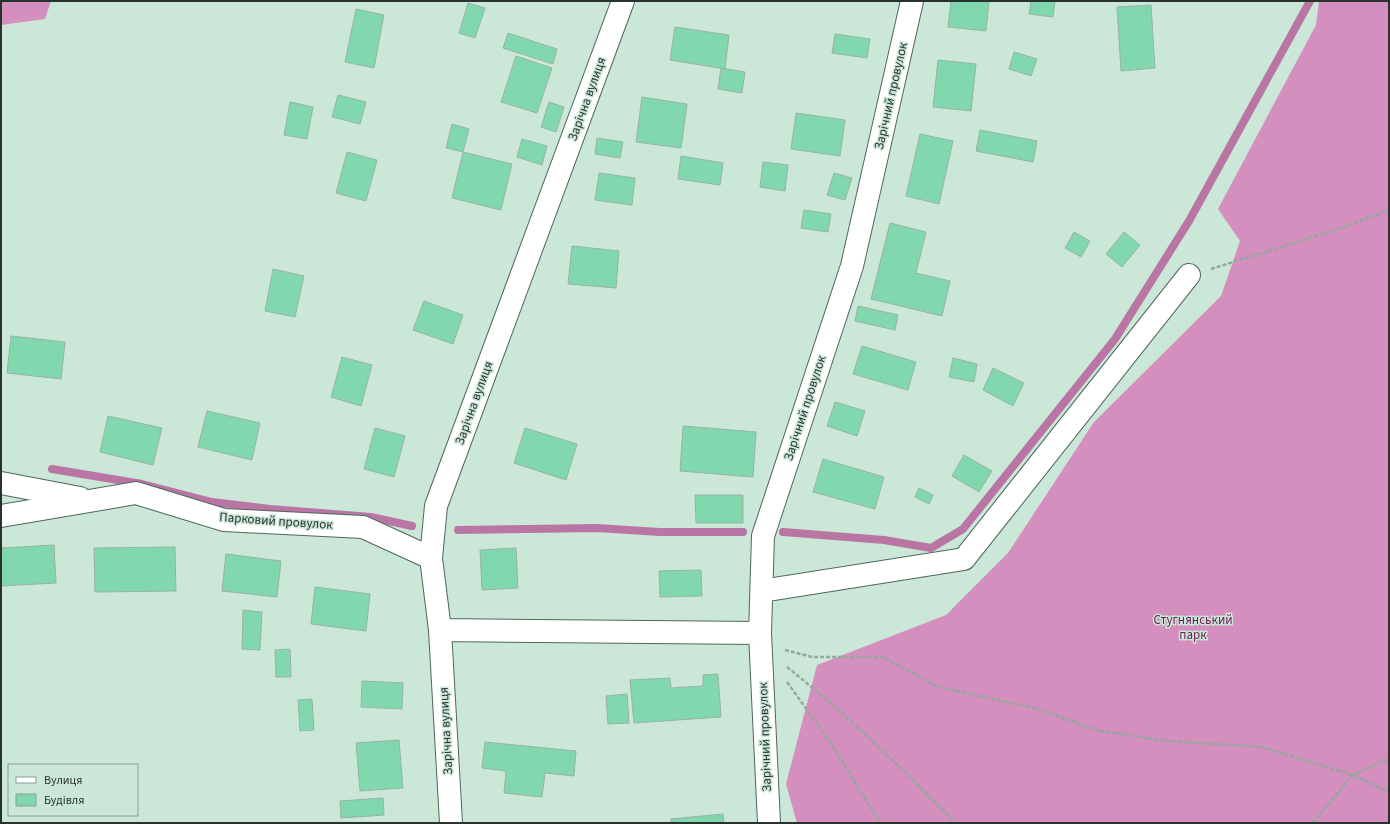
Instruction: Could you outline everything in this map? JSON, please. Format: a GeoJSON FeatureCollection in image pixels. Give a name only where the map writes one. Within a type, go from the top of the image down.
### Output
{"type":"FeatureCollection","features":[{"type":"Feature","properties":{"kind":"street","name":"Зарічна вулиця"},"geometry":{"type":"LineString","coordinates":[[451,823],[440,630],[431,558],[436,506],[623,1]]}},
{"type":"Feature","properties":{"kind":"street","name":"Зарічний провулок"},"geometry":{"type":"LineString","coordinates":[[769,823],[761,642],[763,536],[852,266],[912,1]]}},
{"type":"Feature","properties":{"kind":"street"},"geometry":{"type":"LineString","coordinates":[[762,591],[964,559],[1189,275]]}},
{"type":"Feature","properties":{"kind":"street"},"geometry":{"type":"LineString","coordinates":[[1,483],[93,500]]}},
{"type":"Feature","properties":{"kind":"street","name":"Парковий провулок"},"geometry":{"type":"LineString","coordinates":[[1,516],[136,493],[224,520],[363,527],[431,558]]}},
{"type":"Feature","properties":{"kind":"street"},"geometry":{"type":"LineString","coordinates":[[440,630],[761,642]]}},
{"type":"Feature","properties":{"kind":"path"},"geometry":{"type":"LineString","coordinates":[[1189,275],[1338,229],[1389,210]]}},
{"type":"Feature","properties":{"kind":"path"},"geometry":{"type":"LineString","coordinates":[[761,642],[812,657],[883,657],[938,687],[1034,708],[1100,731],[1168,741],[1261,747],[1353,775],[1389,792]]}},
{"type":"Feature","properties":{"kind":"path"},"geometry":{"type":"LineString","coordinates":[[761,642],[910,776],[955,823]]}},
{"type":"Feature","properties":{"kind":"path"},"geometry":{"type":"LineString","coordinates":[[784,678],[833,746],[880,823]]}},
{"type":"Feature","properties":{"kind":"path"},"geometry":{"type":"LineString","coordinates":[[1312,823],[1353,775],[1389,759]]}},
{"type":"Feature","properties":{"kind":"green space"},"geometry":{"type":"Polygon","coordinates":[[[1,1],[51,1],[45,19],[1,25],[1,1]]]}},
{"type":"Feature","properties":{"kind":"green space","name":"Стугнянський парк"},"geometry":{"type":"Polygon","coordinates":[[[1319,1],[1389,1],[1389,823],[797,823],[786,784],[817,665],[946,615],[1008,553],[1094,422],[1221,296],[1240,241],[1218,209],[1316,25],[1319,1]]]}},
{"type":"Feature","properties":{"kind":"building"},"geometry":{"type":"Polygon","coordinates":[[[951,1],[989,1],[986,31],[948,27],[951,1]]]}},
{"type":"Feature","properties":{"kind":"building"},"geometry":{"type":"Polygon","coordinates":[[[1031,1],[1055,1],[1053,17],[1029,14],[1031,1]]]}},
{"type":"Feature","properties":{"kind":"building"},"geometry":{"type":"Polygon","coordinates":[[[468,3],[485,8],[475,38],[459,33],[468,3]]]}},
{"type":"Feature","properties":{"kind":"building"},"geometry":{"type":"Polygon","coordinates":[[[1151,5],[1155,68],[1121,71],[1117,7],[1151,5]]]}},
{"type":"Feature","properties":{"kind":"building"},"geometry":{"type":"Polygon","coordinates":[[[356,9],[384,15],[374,68],[345,62],[356,9]]]}},
{"type":"Feature","properties":{"kind":"building"},"geometry":{"type":"Polygon","coordinates":[[[675,27],[729,35],[725,69],[670,60],[675,27]]]}},
{"type":"Feature","properties":{"kind":"building"},"geometry":{"type":"Polygon","coordinates":[[[508,33],[557,49],[553,64],[503,48],[508,33]]]}},
{"type":"Feature","properties":{"kind":"building"},"geometry":{"type":"Polygon","coordinates":[[[835,34],[870,39],[867,58],[832,53],[835,34]]]}},
{"type":"Feature","properties":{"kind":"building"},"geometry":{"type":"Polygon","coordinates":[[[1014,52],[1037,59],[1031,76],[1009,69],[1014,52]]]}},
{"type":"Feature","properties":{"kind":"building"},"geometry":{"type":"Polygon","coordinates":[[[516,56],[552,68],[537,113],[501,102],[516,56]]]}},
{"type":"Feature","properties":{"kind":"building"},"geometry":{"type":"Polygon","coordinates":[[[938,60],[976,64],[971,111],[933,107],[938,60]]]}},
{"type":"Feature","properties":{"kind":"building"},"geometry":{"type":"Polygon","coordinates":[[[721,68],[745,72],[742,93],[718,89],[721,68]]]}},
{"type":"Feature","properties":{"kind":"building"},"geometry":{"type":"Polygon","coordinates":[[[338,95],[366,102],[360,124],[332,117],[338,95]]]}},
{"type":"Feature","properties":{"kind":"building"},"geometry":{"type":"Polygon","coordinates":[[[642,97],[687,104],[681,148],[636,142],[642,97]]]}},
{"type":"Feature","properties":{"kind":"building"},"geometry":{"type":"Polygon","coordinates":[[[290,102],[313,107],[307,139],[284,135],[290,102]]]}},
{"type":"Feature","properties":{"kind":"building"},"geometry":{"type":"Polygon","coordinates":[[[549,102],[564,107],[556,132],[541,127],[549,102]]]}},
{"type":"Feature","properties":{"kind":"building"},"geometry":{"type":"Polygon","coordinates":[[[796,113],[845,120],[840,156],[791,149],[796,113]]]}},
{"type":"Feature","properties":{"kind":"building"},"geometry":{"type":"Polygon","coordinates":[[[452,124],[469,129],[463,152],[446,148],[452,124]]]}},
{"type":"Feature","properties":{"kind":"building"},"geometry":{"type":"Polygon","coordinates":[[[980,130],[1037,141],[1033,162],[976,151],[980,130]]]}},
{"type":"Feature","properties":{"kind":"building"},"geometry":{"type":"Polygon","coordinates":[[[920,134],[953,141],[939,204],[906,196],[920,134]]]}},
{"type":"Feature","properties":{"kind":"building"},"geometry":{"type":"Polygon","coordinates":[[[597,138],[623,142],[620,158],[595,154],[597,138]]]}},
{"type":"Feature","properties":{"kind":"building"},"geometry":{"type":"Polygon","coordinates":[[[522,139],[547,146],[542,165],[517,157],[522,139]]]}},
{"type":"Feature","properties":{"kind":"building"},"geometry":{"type":"Polygon","coordinates":[[[347,152],[377,160],[366,201],[336,193],[347,152]]]}},
{"type":"Feature","properties":{"kind":"building"},"geometry":{"type":"Polygon","coordinates":[[[463,152],[512,164],[501,210],[452,198],[463,152]]]}},
{"type":"Feature","properties":{"kind":"building"},"geometry":{"type":"Polygon","coordinates":[[[681,156],[723,163],[720,185],[678,179],[681,156]]]}},
{"type":"Feature","properties":{"kind":"building"},"geometry":{"type":"Polygon","coordinates":[[[763,162],[788,165],[785,191],[760,187],[763,162]]]}},
{"type":"Feature","properties":{"kind":"building"},"geometry":{"type":"Polygon","coordinates":[[[599,173],[635,178],[632,205],[595,200],[599,173]]]}},
{"type":"Feature","properties":{"kind":"building"},"geometry":{"type":"Polygon","coordinates":[[[834,173],[852,178],[845,200],[827,195],[834,173]]]}},
{"type":"Feature","properties":{"kind":"building"},"geometry":{"type":"Polygon","coordinates":[[[804,210],[831,214],[828,232],[801,228],[804,210]]]}},
{"type":"Feature","properties":{"kind":"building"},"geometry":{"type":"Polygon","coordinates":[[[890,223],[926,232],[916,273],[950,281],[942,316],[871,299],[890,223]]]}},
{"type":"Feature","properties":{"kind":"building"},"geometry":{"type":"Polygon","coordinates":[[[1074,232],[1090,241],[1081,257],[1065,248],[1074,232]]]}},
{"type":"Feature","properties":{"kind":"building"},"geometry":{"type":"Polygon","coordinates":[[[1124,232],[1140,245],[1122,267],[1106,254],[1124,232]]]}},
{"type":"Feature","properties":{"kind":"building"},"geometry":{"type":"Polygon","coordinates":[[[572,246],[619,251],[616,288],[568,284],[572,246]]]}},
{"type":"Feature","properties":{"kind":"building"},"geometry":{"type":"Polygon","coordinates":[[[273,269],[304,276],[295,317],[265,311],[273,269]]]}},
{"type":"Feature","properties":{"kind":"building"},"geometry":{"type":"Polygon","coordinates":[[[424,301],[463,315],[453,344],[413,330],[424,301]]]}},
{"type":"Feature","properties":{"kind":"building"},"geometry":{"type":"Polygon","coordinates":[[[858,306],[898,315],[895,330],[855,321],[858,306]]]}},
{"type":"Feature","properties":{"kind":"building"},"geometry":{"type":"Polygon","coordinates":[[[11,336],[65,342],[61,379],[7,373],[11,336]]]}},
{"type":"Feature","properties":{"kind":"building"},"geometry":{"type":"Polygon","coordinates":[[[862,346],[916,362],[908,390],[853,374],[862,346]]]}},
{"type":"Feature","properties":{"kind":"building"},"geometry":{"type":"Polygon","coordinates":[[[342,357],[372,365],[361,406],[331,397],[342,357]]]}},
{"type":"Feature","properties":{"kind":"building"},"geometry":{"type":"Polygon","coordinates":[[[953,358],[977,364],[974,382],[949,377],[953,358]]]}},
{"type":"Feature","properties":{"kind":"building"},"geometry":{"type":"Polygon","coordinates":[[[993,368],[1024,383],[1013,406],[983,390],[993,368]]]}},
{"type":"Feature","properties":{"kind":"building"},"geometry":{"type":"Polygon","coordinates":[[[835,402],[865,411],[857,436],[827,426],[835,402]]]}},
{"type":"Feature","properties":{"kind":"building"},"geometry":{"type":"Polygon","coordinates":[[[207,411],[260,423],[252,460],[198,447],[207,411]]]}},
{"type":"Feature","properties":{"kind":"building"},"geometry":{"type":"Polygon","coordinates":[[[108,416],[162,428],[153,465],[100,452],[108,416]]]}},
{"type":"Feature","properties":{"kind":"building"},"geometry":{"type":"Polygon","coordinates":[[[683,426],[756,432],[753,477],[680,471],[683,426]]]}},
{"type":"Feature","properties":{"kind":"building"},"geometry":{"type":"Polygon","coordinates":[[[375,428],[405,436],[394,477],[364,469],[375,428]]]}},
{"type":"Feature","properties":{"kind":"building"},"geometry":{"type":"Polygon","coordinates":[[[525,428],[577,444],[566,480],[514,463],[525,428]]]}},
{"type":"Feature","properties":{"kind":"building"},"geometry":{"type":"Polygon","coordinates":[[[964,455],[992,471],[979,492],[952,476],[964,455]]]}},
{"type":"Feature","properties":{"kind":"building"},"geometry":{"type":"Polygon","coordinates":[[[823,459],[884,477],[875,509],[813,492],[823,459]]]}},
{"type":"Feature","properties":{"kind":"building"},"geometry":{"type":"Polygon","coordinates":[[[919,488],[933,495],[929,504],[915,497],[919,488]]]}},
{"type":"Feature","properties":{"kind":"building"},"geometry":{"type":"Polygon","coordinates":[[[695,495],[743,495],[743,523],[696,523],[695,495]]]}},
{"type":"Feature","properties":{"kind":"building"},"geometry":{"type":"Polygon","coordinates":[[[54,545],[56,583],[1,586],[1,548],[54,545]]]}},
{"type":"Feature","properties":{"kind":"building"},"geometry":{"type":"Polygon","coordinates":[[[175,547],[176,591],[95,592],[94,548],[175,547]]]}},
{"type":"Feature","properties":{"kind":"building"},"geometry":{"type":"Polygon","coordinates":[[[516,548],[518,588],[482,590],[480,550],[516,548]]]}},
{"type":"Feature","properties":{"kind":"building"},"geometry":{"type":"Polygon","coordinates":[[[226,554],[281,561],[277,597],[222,591],[226,554]]]}},
{"type":"Feature","properties":{"kind":"building"},"geometry":{"type":"Polygon","coordinates":[[[701,570],[702,596],[660,597],[659,571],[701,570]]]}},
{"type":"Feature","properties":{"kind":"building"},"geometry":{"type":"Polygon","coordinates":[[[315,587],[370,594],[366,631],[311,624],[315,587]]]}},
{"type":"Feature","properties":{"kind":"building"},"geometry":{"type":"Polygon","coordinates":[[[243,610],[262,612],[260,650],[242,649],[243,610]]]}},
{"type":"Feature","properties":{"kind":"building"},"geometry":{"type":"Polygon","coordinates":[[[290,649],[291,677],[276,677],[275,650],[290,649]]]}},
{"type":"Feature","properties":{"kind":"building"},"geometry":{"type":"Polygon","coordinates":[[[718,674],[721,717],[634,723],[630,680],[670,678],[671,688],[703,686],[703,675],[718,674]]]}},
{"type":"Feature","properties":{"kind":"building"},"geometry":{"type":"Polygon","coordinates":[[[362,681],[403,683],[402,709],[361,707],[362,681]]]}},
{"type":"Feature","properties":{"kind":"building"},"geometry":{"type":"Polygon","coordinates":[[[627,694],[629,723],[608,724],[606,696],[627,694]]]}},
{"type":"Feature","properties":{"kind":"building"},"geometry":{"type":"Polygon","coordinates":[[[312,699],[314,730],[300,731],[298,700],[312,699]]]}},
{"type":"Feature","properties":{"kind":"building"},"geometry":{"type":"Polygon","coordinates":[[[399,740],[403,788],[360,791],[356,743],[399,740]]]}},
{"type":"Feature","properties":{"kind":"building"},"geometry":{"type":"Polygon","coordinates":[[[485,742],[576,751],[574,776],[545,773],[542,797],[504,793],[506,771],[482,768],[485,742]]]}},
{"type":"Feature","properties":{"kind":"building"},"geometry":{"type":"Polygon","coordinates":[[[383,798],[384,815],[341,818],[340,801],[383,798]]]}},
{"type":"Feature","properties":{"kind":"building"},"geometry":{"type":"Polygon","coordinates":[[[723,814],[724,823],[671,823],[671,819],[723,814]]]}},
{"type":"Feature","properties":{"kind":"waterway"},"geometry":{"type":"LineString","coordinates":[[783,532],[884,540],[931,548],[963,529],[1115,339],[1189,221],[1310,1]]}},
{"type":"Feature","properties":{"kind":"waterway"},"geometry":{"type":"LineString","coordinates":[[52,469],[142,484],[212,502],[270,509],[371,517],[412,526]]}},
{"type":"Feature","properties":{"kind":"waterway"},"geometry":{"type":"LineString","coordinates":[[458,530],[597,528],[660,532],[743,532]]}}]}
